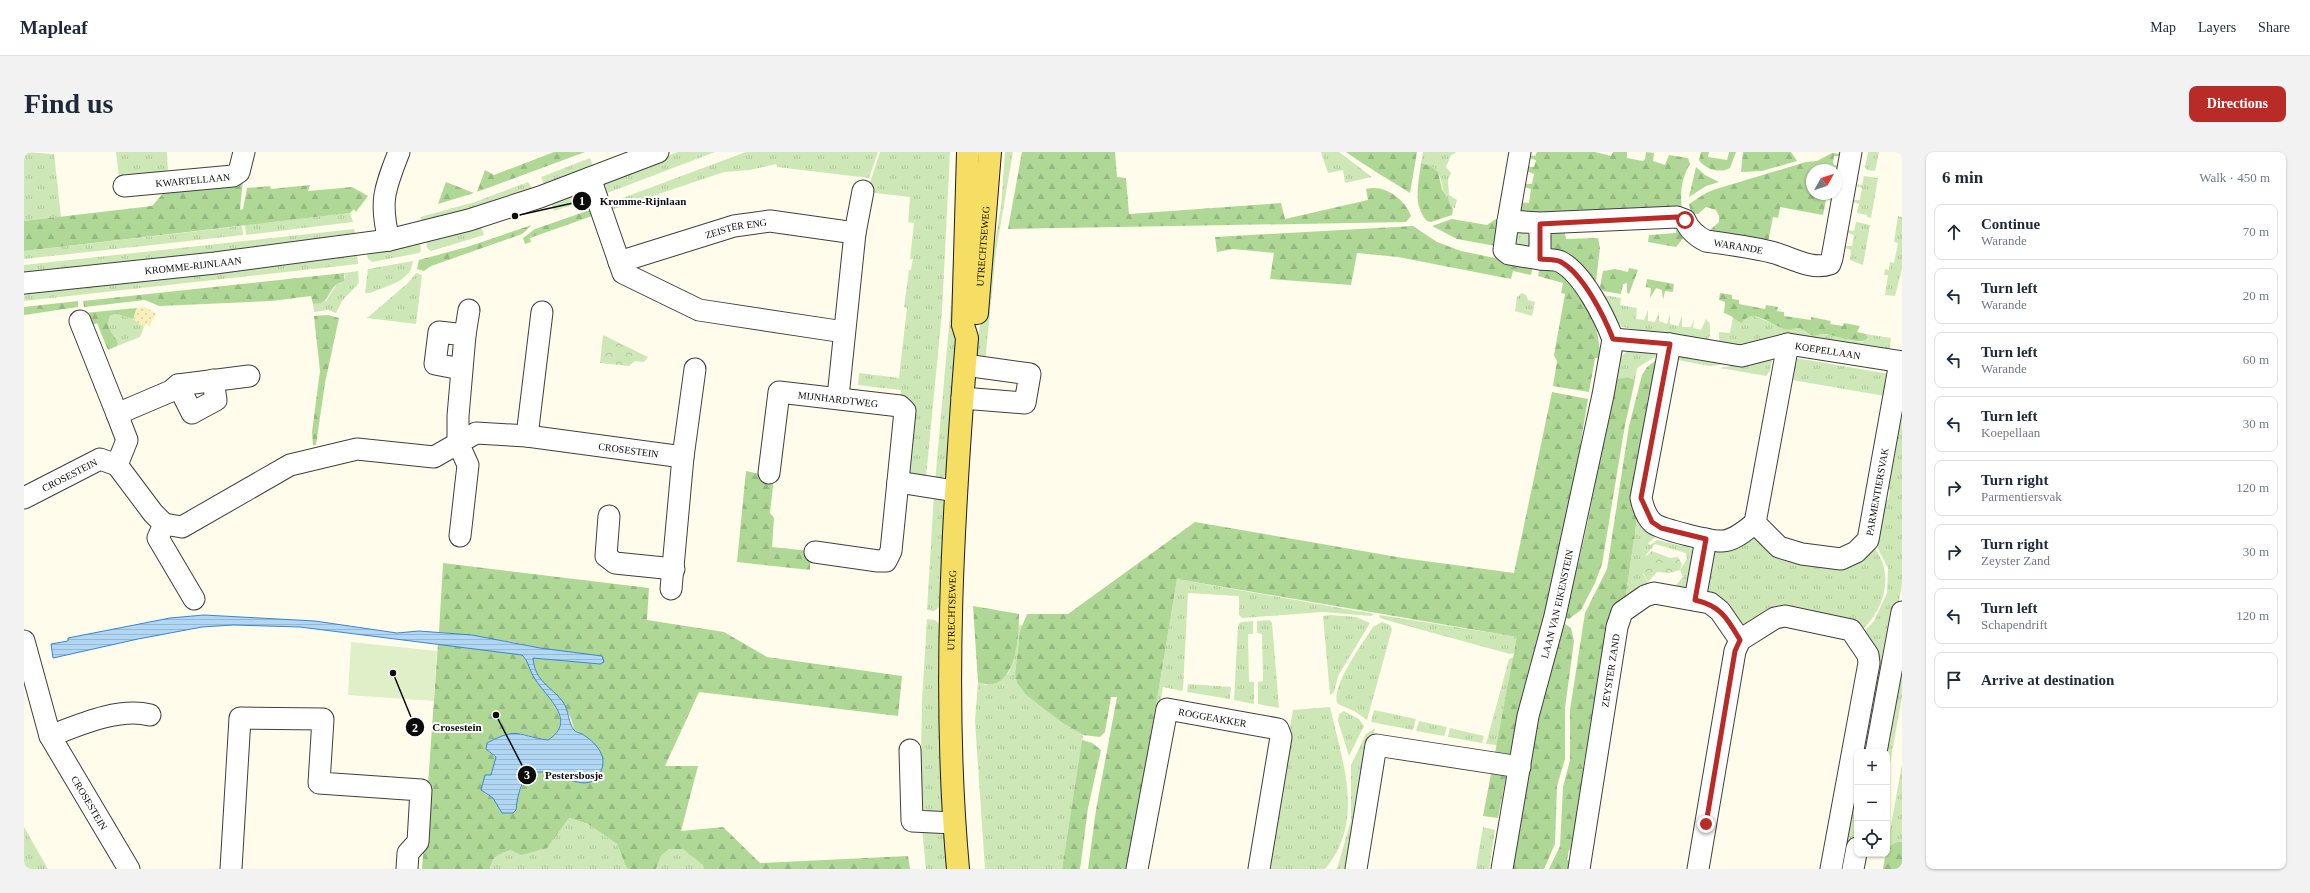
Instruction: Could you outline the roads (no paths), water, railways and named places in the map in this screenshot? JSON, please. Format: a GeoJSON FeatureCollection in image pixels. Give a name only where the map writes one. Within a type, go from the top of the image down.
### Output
{"type":"FeatureCollection","features":[{"type":"Feature","properties":{"kind":"main road","name":"UTRECHTSEWEG"},"geometry":{"type":"LineString","coordinates":[[958,869],[954,823],[950,593],[955,491],[967,338],[963,325],[968,152]]}},
{"type":"Feature","properties":{"kind":"main road","name":"UTRECHTSEWEG"},"geometry":{"type":"LineString","coordinates":[[967,338],[975,324],[978,300],[990,152]]}},
{"type":"Feature","properties":{"kind":"street","name":"KWARTELLAAN"},"geometry":{"type":"LineString","coordinates":[[124,186],[233,176],[239,172],[244,152]]}},
{"type":"Feature","properties":{"kind":"street"},"geometry":{"type":"LineString","coordinates":[[389,240],[383,204],[385,188],[399,152]]}},
{"type":"Feature","properties":{"kind":"street","name":"KROMME-RIJNLAAN"},"geometry":{"type":"LineString","coordinates":[[24,283],[215,263],[389,240],[469,220],[590,178],[658,152]]}},
{"type":"Feature","properties":{"kind":"street"},"geometry":{"type":"LineString","coordinates":[[1520,152],[1504,250],[1509,254],[1560,261],[1573,270],[1606,322],[1613,339]]}},
{"type":"Feature","properties":{"kind":"street","name":"WARANDE"},"geometry":{"type":"LineString","coordinates":[[1508,221],[1540,224],[1677,217],[1685,220],[1688,227],[1697,236],[1706,241],[1773,252],[1790,260],[1824,266],[1830,264],[1832,258],[1851,152]]}},
{"type":"Feature","properties":{"kind":"street"},"geometry":{"type":"LineString","coordinates":[[590,178],[621,267],[699,310],[844,332]]}},
{"type":"Feature","properties":{"kind":"street"},"geometry":{"type":"LineString","coordinates":[[838,397],[856,233],[863,191]]}},
{"type":"Feature","properties":{"kind":"street","name":"ZEISTER ENG"},"geometry":{"type":"LineString","coordinates":[[621,267],[734,226],[770,221],[856,233]]}},
{"type":"Feature","properties":{"kind":"street"},"geometry":{"type":"LineString","coordinates":[[1540,224],[1540,259]]}},
{"type":"Feature","properties":{"kind":"street"},"geometry":{"type":"LineString","coordinates":[[460,536],[468,465],[458,443],[458,416],[461,369],[469,310]]}},
{"type":"Feature","properties":{"kind":"street"},"geometry":{"type":"LineString","coordinates":[[527,436],[542,312]]}},
{"type":"Feature","properties":{"kind":"street"},"geometry":{"type":"LineString","coordinates":[[80,321],[127,440],[117,465],[153,513],[164,524],[158,538],[194,600]]}},
{"type":"Feature","properties":{"kind":"street","name":"KOEPELLAAN"},"geometry":{"type":"LineString","coordinates":[[1613,339],[1670,344],[1741,356],[1788,344],[1901,362]]}},
{"type":"Feature","properties":{"kind":"street","name":"LAAN VAN EIKENSTEIN"},"geometry":{"type":"LineString","coordinates":[[1502,869],[1528,716],[1555,616],[1603,395],[1613,339]]}},
{"type":"Feature","properties":{"kind":"street"},"geometry":{"type":"LineString","coordinates":[[1670,344],[1641,498],[1652,522],[1661,528],[1706,539],[1723,541],[1741,534],[1754,523],[1788,344]]}},
{"type":"Feature","properties":{"kind":"street","name":"PARMENTIERSVAK"},"geometry":{"type":"LineString","coordinates":[[1754,523],[1779,547],[1802,554],[1840,559],[1856,552],[1868,540],[1901,362]]}},
{"type":"Feature","properties":{"kind":"street"},"geometry":{"type":"LineString","coordinates":[[962,398],[1025,402],[1030,374],[965,365]]}},
{"type":"Feature","properties":{"kind":"street"},"geometry":{"type":"LineString","coordinates":[[609,516],[606,556],[615,563],[672,579],[683,457],[695,369]]}},
{"type":"Feature","properties":{"kind":"street"},"geometry":{"type":"LineString","coordinates":[[117,414],[171,391],[178,384],[248,376]]}},
{"type":"Feature","properties":{"kind":"street"},"geometry":{"type":"LineString","coordinates":[[178,384],[192,413],[216,400],[212,380]]}},
{"type":"Feature","properties":{"kind":"street","name":"MIJNHARDTWEG"},"geometry":{"type":"LineString","coordinates":[[769,473],[778,392],[838,397],[900,406],[905,411],[891,551],[886,561],[814,552]]}},
{"type":"Feature","properties":{"kind":"street","name":"CROSESTEIN"},"geometry":{"type":"LineString","coordinates":[[164,524],[182,527],[290,465],[357,449],[434,457],[476,433],[527,436],[683,457]]}},
{"type":"Feature","properties":{"kind":"street","name":"CROSESTEIN"},"geometry":{"type":"LineString","coordinates":[[24,498],[100,459],[117,465]]}},
{"type":"Feature","properties":{"kind":"street"},"geometry":{"type":"LineString","coordinates":[[898,482],[955,491]]}},
{"type":"Feature","properties":{"kind":"street"},"geometry":{"type":"LineString","coordinates":[[1695,600],[1706,539]]}},
{"type":"Feature","properties":{"kind":"street","name":"ZEYSTER ZAND"},"geometry":{"type":"LineString","coordinates":[[1579,869],[1617,627],[1622,612],[1645,596],[1654,593],[1710,603],[1720,610],[1740,640]]}},
{"type":"Feature","properties":{"kind":"street"},"geometry":{"type":"LineString","coordinates":[[1877,749],[1902,612]]}},
{"type":"Feature","properties":{"kind":"street"},"geometry":{"type":"LineString","coordinates":[[1698,869],[1735,651],[1740,640],[1775,618],[1785,616],[1851,630],[1868,655],[1869,663],[1831,869]]}},
{"type":"Feature","properties":{"kind":"street","name":"CROSESTEIN"},"geometry":{"type":"LineString","coordinates":[[24,641],[30,684],[50,736],[129,869]]}},
{"type":"Feature","properties":{"kind":"street","name":"ROGGEAKKER"},"geometry":{"type":"LineString","coordinates":[[1137,869],[1167,709],[1278,729],[1281,737],[1258,869]]}},
{"type":"Feature","properties":{"kind":"street"},"geometry":{"type":"LineString","coordinates":[[50,736],[99,718],[142,713],[150,715]]}},
{"type":"Feature","properties":{"kind":"street"},"geometry":{"type":"LineString","coordinates":[[231,869],[240,718],[323,718],[319,783],[422,790],[418,842],[408,853],[407,869]]}},
{"type":"Feature","properties":{"kind":"street"},"geometry":{"type":"LineString","coordinates":[[1356,869],[1376,745],[1520,767]]}},
{"type":"Feature","properties":{"kind":"street"},"geometry":{"type":"LineString","coordinates":[[910,750],[912,821],[954,823]]}},
{"type":"Feature","properties":{"kind":"street"},"geometry":{"type":"LineString","coordinates":[[1853,869],[1855,857]]}},
{"type":"Feature","properties":{"kind":"water"},"geometry":{"type":"Polygon","coordinates":[[[204,615],[315,621],[397,633],[419,631],[472,635],[540,648],[602,656],[604,662],[600,664],[533,658],[534,666],[540,678],[565,705],[574,730],[587,737],[596,745],[603,760],[601,771],[593,781],[581,783],[542,772],[530,775],[521,786],[516,810],[513,813],[502,813],[493,798],[481,790],[485,775],[491,775],[496,757],[486,749],[487,743],[512,734],[548,740],[557,733],[560,725],[560,717],[557,710],[533,676],[526,660],[522,655],[300,627],[233,625],[202,627],[138,639],[53,658],[51,644],[68,641],[68,638],[170,618],[204,615]]]}},
{"type":"Feature","properties":{"kind":"place","name":"Kromme-Rijnlaan"},"geometry":{"type":"Point","coordinates":[515,216]}},
{"type":"Feature","properties":{"kind":"place","name":"Crosestein"},"geometry":{"type":"Point","coordinates":[393,673]}},
{"type":"Feature","properties":{"kind":"place","name":"Pestersbosje"},"geometry":{"type":"Point","coordinates":[496,715]}}]}
